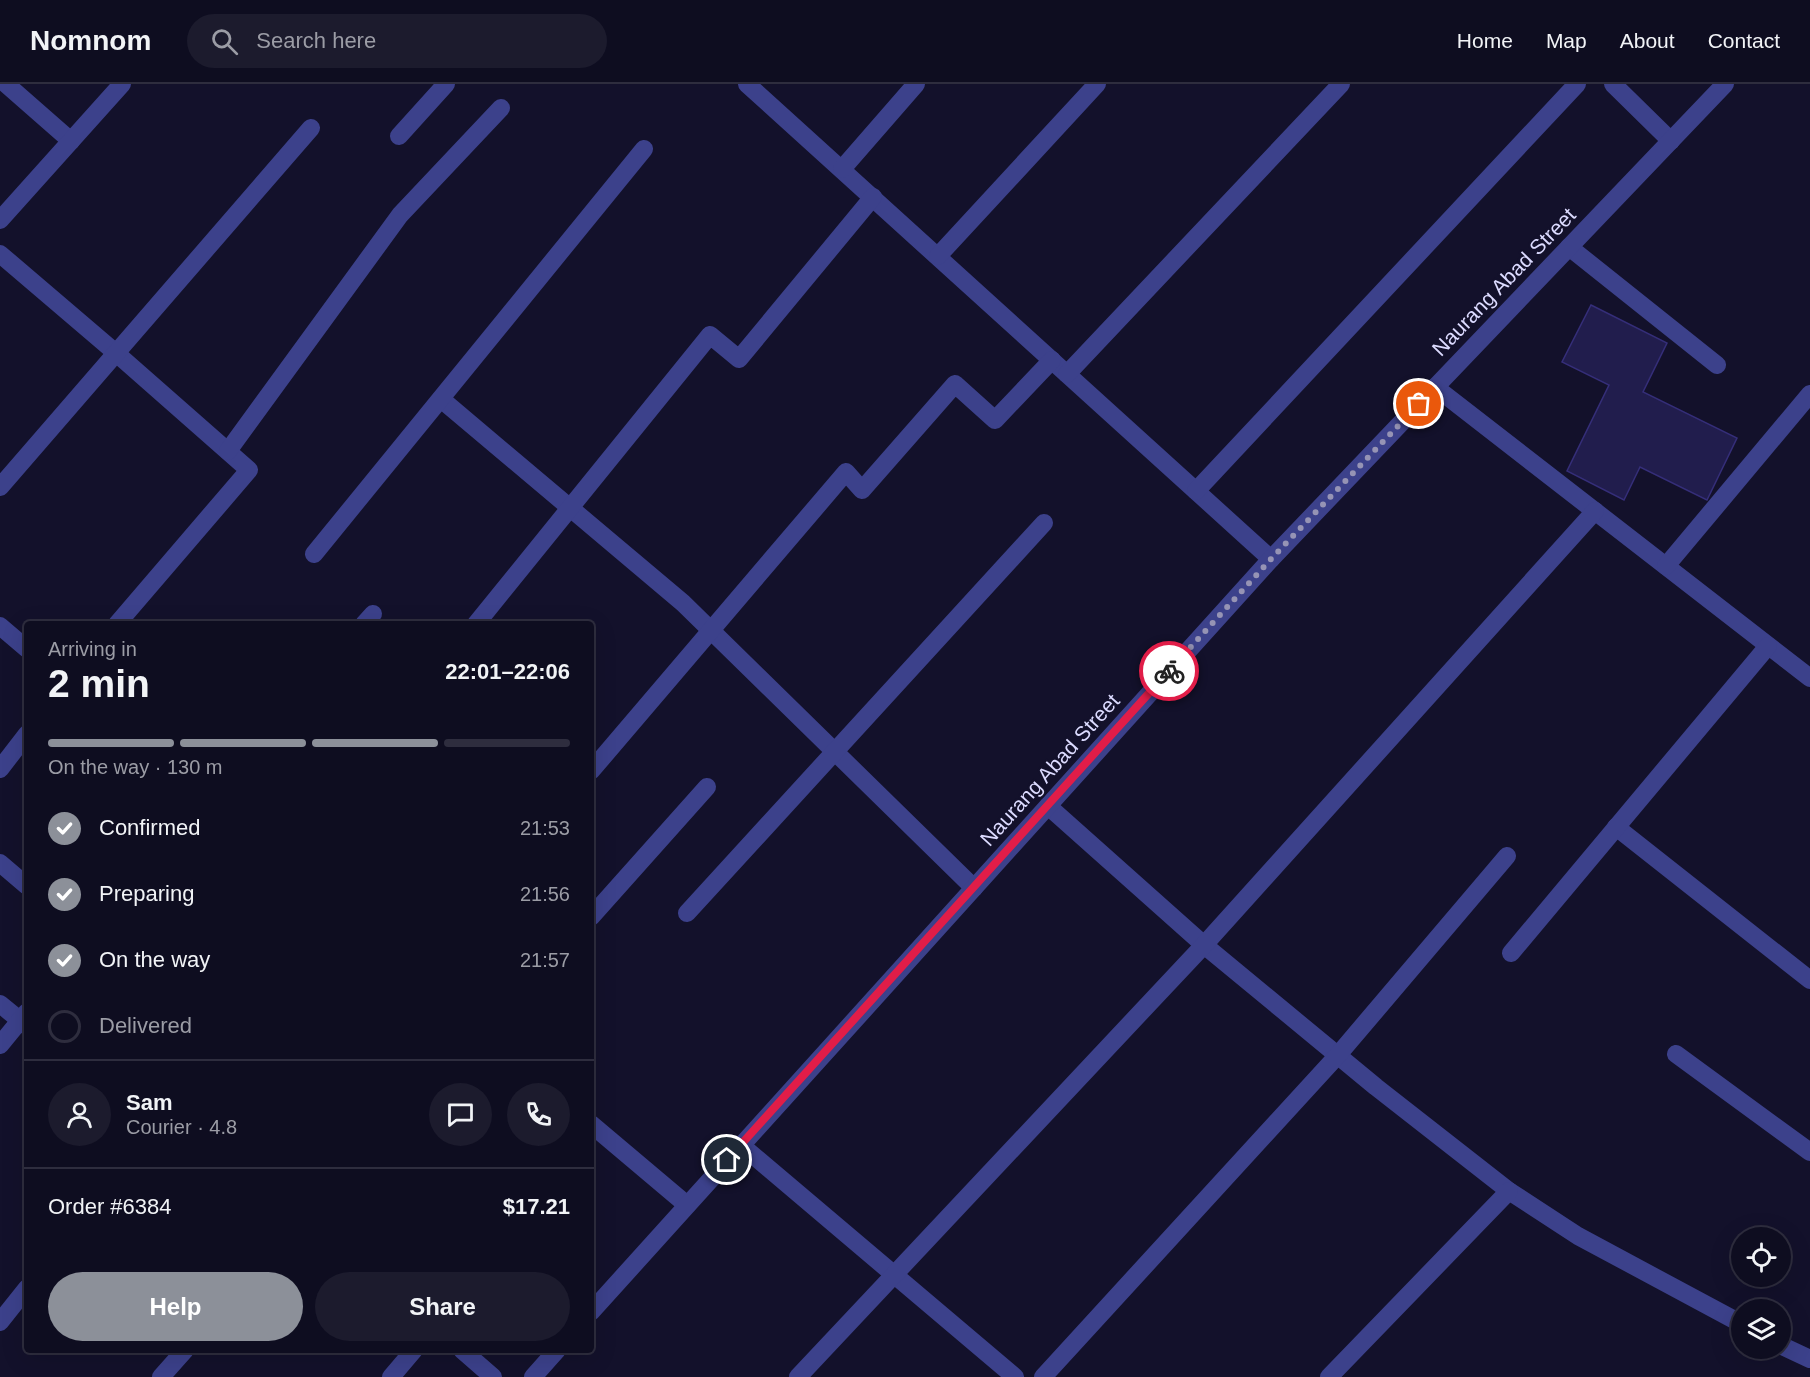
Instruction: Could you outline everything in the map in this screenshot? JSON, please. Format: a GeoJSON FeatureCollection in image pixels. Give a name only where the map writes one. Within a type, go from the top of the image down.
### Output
{"type":"FeatureCollection","features":[{"type":"Feature","properties":{"kind":"street"},"geometry":{"type":"LineString","coordinates":[[6,84],[70,141]]}},
{"type":"Feature","properties":{"kind":"street"},"geometry":{"type":"LineString","coordinates":[[0,220],[122,84]]}},
{"type":"Feature","properties":{"kind":"street"},"geometry":{"type":"LineString","coordinates":[[399,136],[446,84]]}},
{"type":"Feature","properties":{"kind":"street"},"geometry":{"type":"LineString","coordinates":[[747,84],[1271,559]]}},
{"type":"Feature","properties":{"kind":"street"},"geometry":{"type":"LineString","coordinates":[[842,170],[916,84]]}},
{"type":"Feature","properties":{"kind":"street"},"geometry":{"type":"LineString","coordinates":[[938,256],[1097,84]]}},
{"type":"Feature","properties":{"kind":"street"},"geometry":{"type":"LineString","coordinates":[[1067,374],[1341,84]]}},
{"type":"Feature","properties":{"kind":"street"},"geometry":{"type":"LineString","coordinates":[[1196,491],[1577,84]]}},
{"type":"Feature","properties":{"kind":"street"},"geometry":{"type":"LineString","coordinates":[[1613,84],[1671,141]]}},
{"type":"Feature","properties":{"kind":"street","name":"Naurang Abad Street"},"geometry":{"type":"LineString","coordinates":[[594,1309],[1271,559],[1725,84]]}},
{"type":"Feature","properties":{"kind":"street"},"geometry":{"type":"LineString","coordinates":[[228,451],[400,215],[501,108]]}},
{"type":"Feature","properties":{"kind":"street"},"geometry":{"type":"LineString","coordinates":[[0,487],[311,128]]}},
{"type":"Feature","properties":{"kind":"street"},"geometry":{"type":"LineString","coordinates":[[314,554],[644,149]]}},
{"type":"Feature","properties":{"kind":"street"},"geometry":{"type":"LineString","coordinates":[[478,621],[710,335],[739,359],[873,197]]}},
{"type":"Feature","properties":{"kind":"street"},"geometry":{"type":"LineString","coordinates":[[1569,247],[1717,365]]}},
{"type":"Feature","properties":{"kind":"street"},"geometry":{"type":"LineString","coordinates":[[0,254],[249,470],[120,621]]}},
{"type":"Feature","properties":{"kind":"street"},"geometry":{"type":"LineString","coordinates":[[594,767],[846,472],[862,490],[955,384],[995,420],[1052,360]]}},
{"type":"Feature","properties":{"kind":"street"},"geometry":{"type":"LineString","coordinates":[[1435,387],[1810,678]]}},
{"type":"Feature","properties":{"kind":"street"},"geometry":{"type":"LineString","coordinates":[[1666,566],[1810,394]]}},
{"type":"Feature","properties":{"kind":"street"},"geometry":{"type":"LineString","coordinates":[[441,399],[683,603],[974,888]]}},
{"type":"Feature","properties":{"kind":"street"},"geometry":{"type":"LineString","coordinates":[[798,1377],[1204,945],[1595,511]]}},
{"type":"Feature","properties":{"kind":"street"},"geometry":{"type":"LineString","coordinates":[[687,913],[835,754],[1044,523]]}},
{"type":"Feature","properties":{"kind":"street"},"geometry":{"type":"LineString","coordinates":[[0,626],[24,646]]}},
{"type":"Feature","properties":{"kind":"street"},"geometry":{"type":"LineString","coordinates":[[1511,953],[1768,646]]}},
{"type":"Feature","properties":{"kind":"street"},"geometry":{"type":"LineString","coordinates":[[0,769],[24,738]]}},
{"type":"Feature","properties":{"kind":"street"},"geometry":{"type":"LineString","coordinates":[[594,914],[707,787]]}},
{"type":"Feature","properties":{"kind":"street"},"geometry":{"type":"LineString","coordinates":[[1048,806],[1204,945],[1509,1191],[1578,1236],[1731,1318]]}},
{"type":"Feature","properties":{"kind":"street"},"geometry":{"type":"LineString","coordinates":[[1616,827],[1810,980]]}},
{"type":"Feature","properties":{"kind":"street"},"geometry":{"type":"LineString","coordinates":[[1043,1377],[1338,1055],[1507,856]]}},
{"type":"Feature","properties":{"kind":"street"},"geometry":{"type":"LineString","coordinates":[[0,863],[24,883]]}},
{"type":"Feature","properties":{"kind":"street"},"geometry":{"type":"LineString","coordinates":[[0,1004],[24,1018]]}},
{"type":"Feature","properties":{"kind":"street"},"geometry":{"type":"LineString","coordinates":[[0,1045],[24,1020]]}},
{"type":"Feature","properties":{"kind":"street"},"geometry":{"type":"LineString","coordinates":[[1676,1054],[1810,1152]]}},
{"type":"Feature","properties":{"kind":"street"},"geometry":{"type":"LineString","coordinates":[[594,1127],[687,1205]]}},
{"type":"Feature","properties":{"kind":"street"},"geometry":{"type":"LineString","coordinates":[[741,1145],[1015,1377]]}},
{"type":"Feature","properties":{"kind":"street"},"geometry":{"type":"LineString","coordinates":[[1329,1377],[1509,1191]]}},
{"type":"Feature","properties":{"kind":"street"},"geometry":{"type":"LineString","coordinates":[[0,1322],[24,1292]]}},
{"type":"Feature","properties":{"kind":"street"},"geometry":{"type":"LineString","coordinates":[[1791,1350],[1810,1359]]}},
{"type":"Feature","properties":{"kind":"street"},"geometry":{"type":"LineString","coordinates":[[161,1377],[182,1353]]}},
{"type":"Feature","properties":{"kind":"street"},"geometry":{"type":"LineString","coordinates":[[391,1377],[411,1353]]}},
{"type":"Feature","properties":{"kind":"street"},"geometry":{"type":"LineString","coordinates":[[465,1353],[493,1377]]}},
{"type":"Feature","properties":{"kind":"street"},"geometry":{"type":"LineString","coordinates":[[533,1377],[554,1353]]}},
{"type":"Feature","properties":{"kind":"building"},"geometry":{"type":"Polygon","coordinates":[[[1591,305],[1667,343],[1643,392],[1737,438],[1707,500],[1640,467],[1624,500],[1567,471],[1609,385],[1562,362],[1591,305]]]}},
{"type":"Feature","properties":{"kind":"way so far"},"geometry":{"type":"LineString","coordinates":[[1169,671],[1271,559],[1419,404]]}},
{"type":"Feature","properties":{"kind":"route"},"geometry":{"type":"LineString","coordinates":[[727,1160],[1169,671]]}}]}
